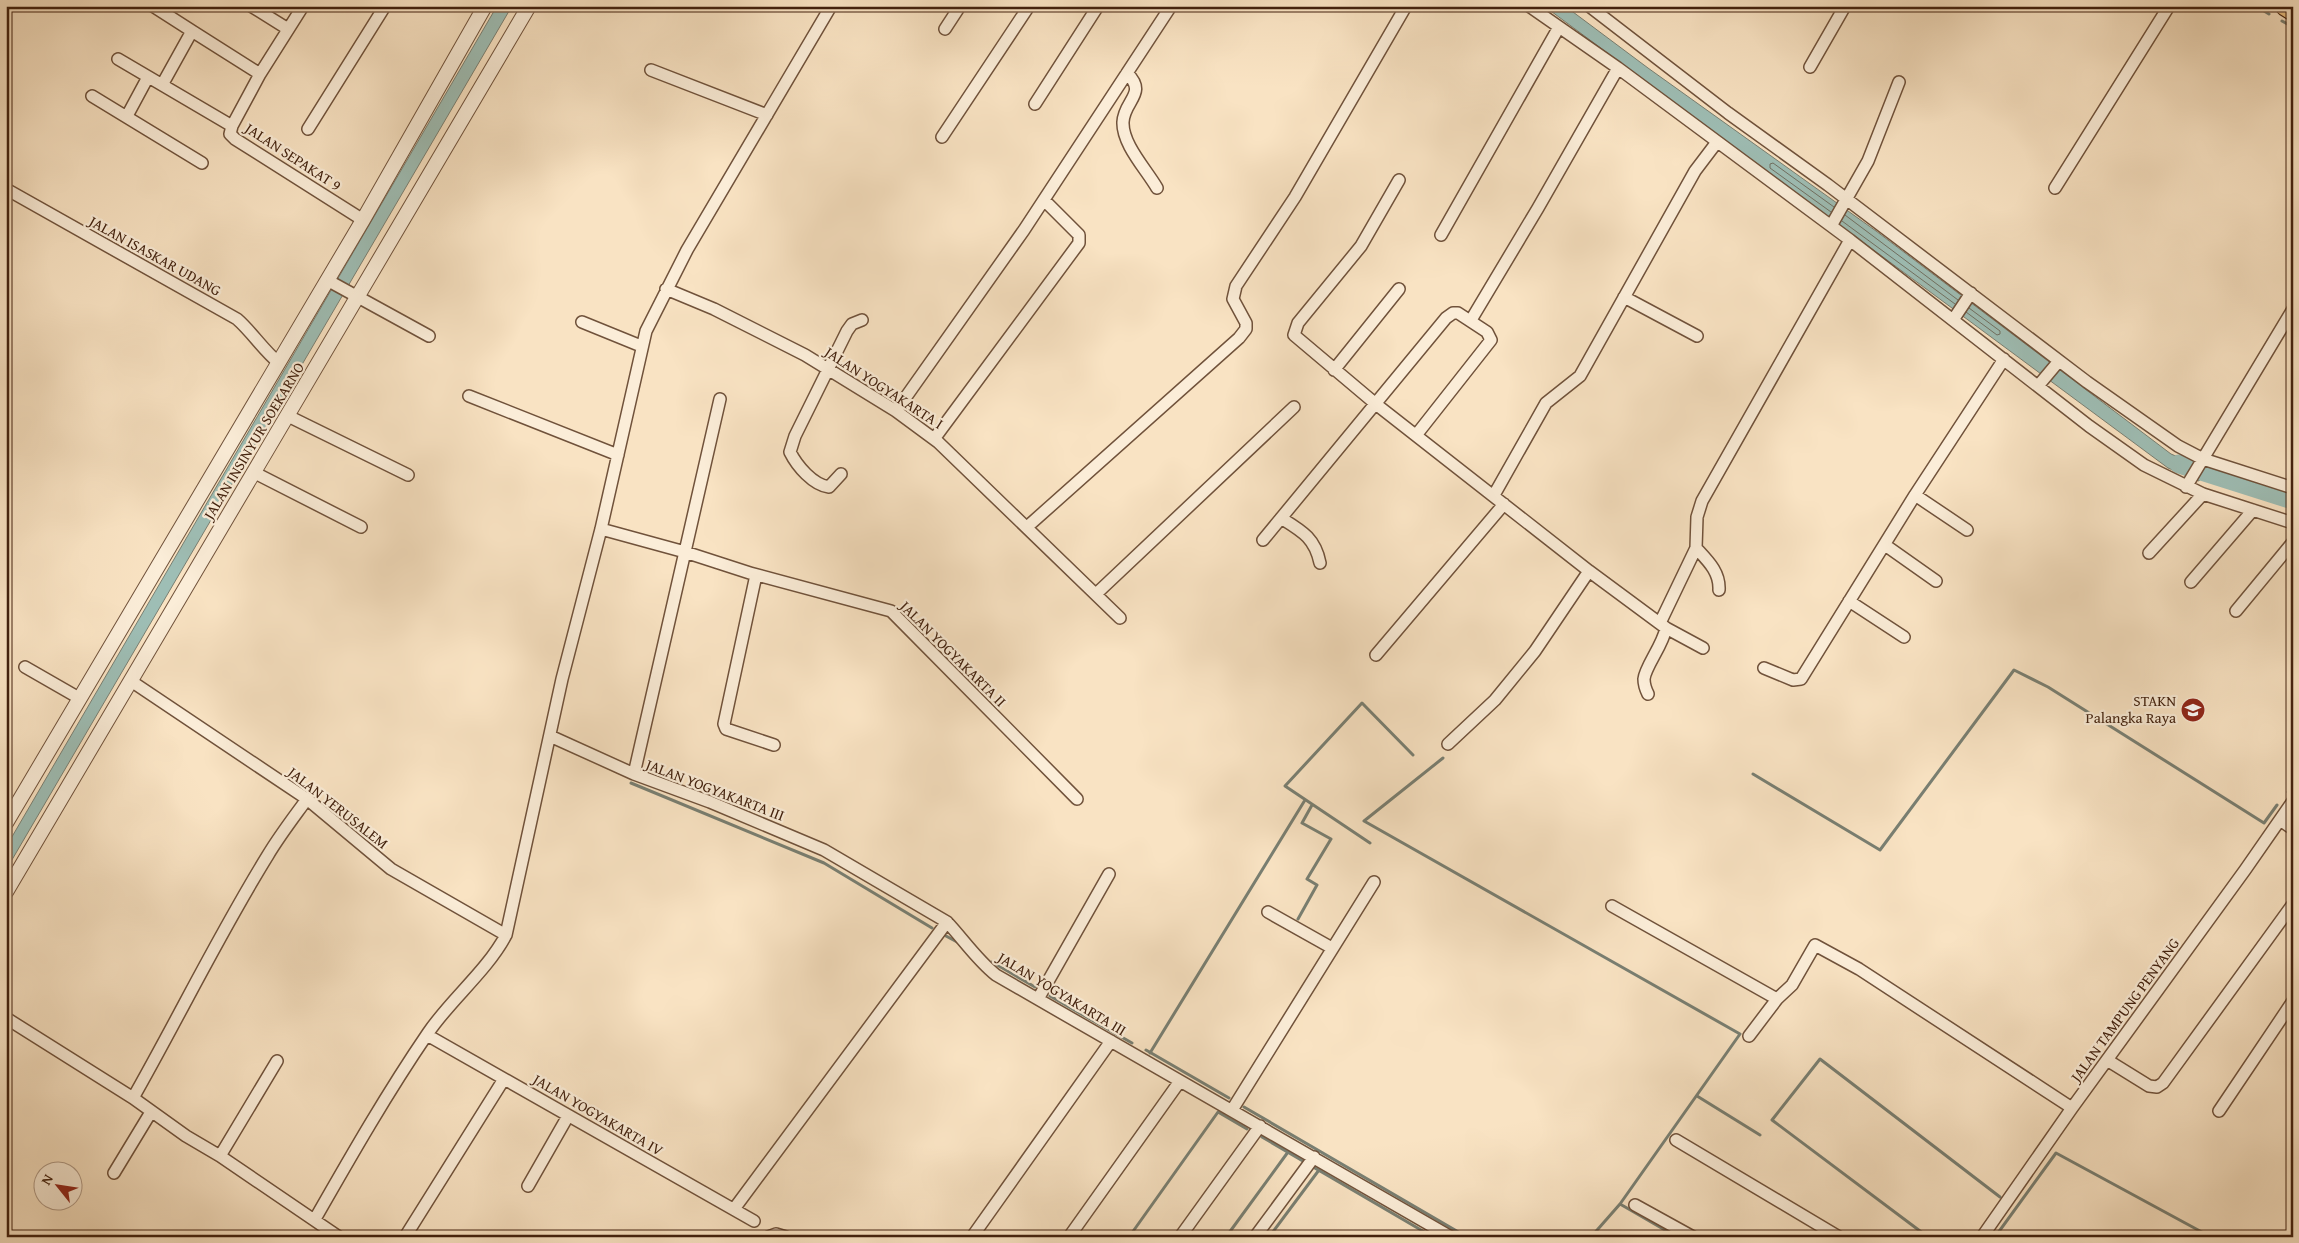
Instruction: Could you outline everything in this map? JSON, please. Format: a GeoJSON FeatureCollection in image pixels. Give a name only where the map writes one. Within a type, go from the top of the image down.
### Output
{"type":"FeatureCollection","features":[{"type":"Feature","properties":{"kind":"highway"},"geometry":{"type":"LineString","coordinates":[[2285,6],[2293,11]]}},
{"type":"Feature","properties":{"kind":"street"},"geometry":{"type":"LineString","coordinates":[[153,6],[260,74]]}},
{"type":"Feature","properties":{"kind":"street"},"geometry":{"type":"LineString","coordinates":[[251,6],[288,29]]}},
{"type":"Feature","properties":{"kind":"street","name":"JALAN SEPAKAT 9"},"geometry":{"type":"LineString","coordinates":[[304,6],[260,74],[232,126],[230,134],[363,220]]}},
{"type":"Feature","properties":{"kind":"street"},"geometry":{"type":"LineString","coordinates":[[308,129],[385,6]]}},
{"type":"Feature","properties":{"kind":"street","name":"JALAN INSINYUR SOEKARNO"},"geometry":{"type":"LineString","coordinates":[[6,822],[279,363],[331,282],[363,220],[485,6]]}},
{"type":"Feature","properties":{"kind":"street","name":"JALAN INSINYUR SOEKARNO"},"geometry":{"type":"LineString","coordinates":[[6,892],[288,416],[351,294],[529,6]]}},
{"type":"Feature","properties":{"kind":"street"},"geometry":{"type":"LineString","coordinates":[[315,1219],[372,1121],[427,1034],[496,951],[506,935],[574,629],[602,529],[641,346],[651,318],[666,289],[831,6]]}},
{"type":"Feature","properties":{"kind":"street"},"geometry":{"type":"LineString","coordinates":[[945,29],[960,6]]}},
{"type":"Feature","properties":{"kind":"street"},"geometry":{"type":"LineString","coordinates":[[942,137],[1029,6]]}},
{"type":"Feature","properties":{"kind":"street"},"geometry":{"type":"LineString","coordinates":[[1035,104],[1098,6]]}},
{"type":"Feature","properties":{"kind":"street"},"geometry":{"type":"LineString","coordinates":[[896,411],[1044,200],[1171,6]]}},
{"type":"Feature","properties":{"kind":"street"},"geometry":{"type":"LineString","coordinates":[[1027,527],[1194,379],[1239,338],[1246,329],[1246,323],[1232,299],[1236,286],[1295,196],[1406,6]]}},
{"type":"Feature","properties":{"kind":"street"},"geometry":{"type":"LineString","coordinates":[[1529,6],[1618,68],[1717,142],[1839,213],[1850,240],[2057,363],[2200,463],[2293,488]]}},
{"type":"Feature","properties":{"kind":"street"},"geometry":{"type":"LineString","coordinates":[[1589,6],[1728,114],[1839,213],[1962,306],[2004,359],[2040,384],[2088,426],[2144,465],[2189,483],[2203,494],[2293,523]]}},
{"type":"Feature","properties":{"kind":"street"},"geometry":{"type":"LineString","coordinates":[[1810,68],[1845,6]]}},
{"type":"Feature","properties":{"kind":"street"},"geometry":{"type":"LineString","coordinates":[[2054,188],[2169,6]]}},
{"type":"Feature","properties":{"kind":"street"},"geometry":{"type":"LineString","coordinates":[[1441,235],[1559,27]]}},
{"type":"Feature","properties":{"kind":"street"},"geometry":{"type":"LineString","coordinates":[[162,85],[192,31]]}},
{"type":"Feature","properties":{"kind":"street"},"geometry":{"type":"LineString","coordinates":[[118,59],[232,126]]}},
{"type":"Feature","properties":{"kind":"street"},"geometry":{"type":"LineString","coordinates":[[1471,320],[1618,68]]}},
{"type":"Feature","properties":{"kind":"street"},"geometry":{"type":"LineString","coordinates":[[651,70],[767,115]]}},
{"type":"Feature","properties":{"kind":"street"},"geometry":{"type":"LineString","coordinates":[[1127,73],[1136,85],[1136,92],[1125,112],[1123,130],[1157,188]]}},
{"type":"Feature","properties":{"kind":"street"},"geometry":{"type":"LineString","coordinates":[[127,116],[148,77]]}},
{"type":"Feature","properties":{"kind":"street"},"geometry":{"type":"LineString","coordinates":[[1839,213],[1868,161],[1899,82]]}},
{"type":"Feature","properties":{"kind":"street"},"geometry":{"type":"LineString","coordinates":[[92,96],[202,163]]}},
{"type":"Feature","properties":{"kind":"street"},"geometry":{"type":"LineString","coordinates":[[1494,496],[1546,402],[1580,376],[1695,171],[1717,142]]}},
{"type":"Feature","properties":{"kind":"street"},"geometry":{"type":"LineString","coordinates":[[1399,180],[1361,246],[1294,329],[1295,338],[1589,571],[1663,626],[1703,648]]}},
{"type":"Feature","properties":{"kind":"street","name":"JALAN ISASKAR UDANG"},"geometry":{"type":"LineString","coordinates":[[6,189],[237,319],[268,354],[279,363]]}},
{"type":"Feature","properties":{"kind":"street"},"geometry":{"type":"LineString","coordinates":[[934,439],[1079,243],[1079,235],[1044,200]]}},
{"type":"Feature","properties":{"kind":"street"},"geometry":{"type":"LineString","coordinates":[[1648,694],[1644,684],[1644,676],[1662,644],[1663,626],[1696,548],[1697,517],[1702,501],[1850,240]]}},
{"type":"Feature","properties":{"kind":"street"},"geometry":{"type":"LineString","coordinates":[[331,282],[429,336]]}},
{"type":"Feature","properties":{"kind":"street","name":"JALAN YOGYAKARTA I"},"geometry":{"type":"LineString","coordinates":[[666,289],[714,308],[805,355],[896,411],[934,439],[1120,618]]}},
{"type":"Feature","properties":{"kind":"street"},"geometry":{"type":"LineString","coordinates":[[1334,370],[1399,289]]}},
{"type":"Feature","properties":{"kind":"street"},"geometry":{"type":"LineString","coordinates":[[1624,297],[1697,336]]}},
{"type":"Feature","properties":{"kind":"street"},"geometry":{"type":"LineString","coordinates":[[2189,483],[2293,309]]}},
{"type":"Feature","properties":{"kind":"street"},"geometry":{"type":"LineString","coordinates":[[1263,540],[1450,315],[1458,313],[1487,332],[1492,340],[1417,434]]}},
{"type":"Feature","properties":{"kind":"street"},"geometry":{"type":"LineString","coordinates":[[841,474],[829,487],[822,486],[796,463],[790,452],[795,436],[847,331],[852,324],[862,320]]}},
{"type":"Feature","properties":{"kind":"street"},"geometry":{"type":"LineString","coordinates":[[582,322],[641,346]]}},
{"type":"Feature","properties":{"kind":"street"},"geometry":{"type":"LineString","coordinates":[[1764,668],[1793,680],[1801,679],[2004,359]]}},
{"type":"Feature","properties":{"kind":"street"},"geometry":{"type":"LineString","coordinates":[[2040,384],[2057,363]]}},
{"type":"Feature","properties":{"kind":"street"},"geometry":{"type":"LineString","coordinates":[[469,396],[618,455]]}},
{"type":"Feature","properties":{"kind":"street"},"geometry":{"type":"LineString","coordinates":[[634,774],[720,399]]}},
{"type":"Feature","properties":{"kind":"street"},"geometry":{"type":"LineString","coordinates":[[1096,594],[1294,406]]}},
{"type":"Feature","properties":{"kind":"street"},"geometry":{"type":"LineString","coordinates":[[288,416],[408,475]]}},
{"type":"Feature","properties":{"kind":"street"},"geometry":{"type":"LineString","coordinates":[[255,473],[361,527]]}},
{"type":"Feature","properties":{"kind":"street"},"geometry":{"type":"LineString","coordinates":[[2149,553],[2203,494]]}},
{"type":"Feature","properties":{"kind":"street"},"geometry":{"type":"LineString","coordinates":[[1916,495],[1967,530]]}},
{"type":"Feature","properties":{"kind":"street"},"geometry":{"type":"LineString","coordinates":[[1376,655],[1504,504]]}},
{"type":"Feature","properties":{"kind":"street"},"geometry":{"type":"LineString","coordinates":[[2191,582],[2253,510]]}},
{"type":"Feature","properties":{"kind":"street"},"geometry":{"type":"LineString","coordinates":[[1281,518],[1302,531],[1317,548],[1320,563]]}},
{"type":"Feature","properties":{"kind":"street","name":"JALAN YOGYAKARTA II"},"geometry":{"type":"LineString","coordinates":[[602,529],[685,552],[750,573],[891,611],[1077,799]]}},
{"type":"Feature","properties":{"kind":"street"},"geometry":{"type":"LineString","coordinates":[[2236,611],[2293,542]]}},
{"type":"Feature","properties":{"kind":"street"},"geometry":{"type":"LineString","coordinates":[[1885,545],[1936,581]]}},
{"type":"Feature","properties":{"kind":"street"},"geometry":{"type":"LineString","coordinates":[[1696,548],[1710,563],[1719,577],[1719,590]]}},
{"type":"Feature","properties":{"kind":"street"},"geometry":{"type":"LineString","coordinates":[[1448,744],[1494,700],[1535,651],[1589,571]]}},
{"type":"Feature","properties":{"kind":"street"},"geometry":{"type":"LineString","coordinates":[[750,573],[756,575],[756,579],[724,724],[726,729],[774,745]]}},
{"type":"Feature","properties":{"kind":"street"},"geometry":{"type":"LineString","coordinates":[[1849,601],[1904,637]]}},
{"type":"Feature","properties":{"kind":"street"},"geometry":{"type":"LineString","coordinates":[[25,668],[79,698]]}},
{"type":"Feature","properties":{"kind":"street","name":"JALAN YERUSALEM"},"geometry":{"type":"LineString","coordinates":[[131,681],[307,798],[391,869],[506,935]]}},
{"type":"Feature","properties":{"kind":"street","name":"JALAN YOGYAKARTA III"},"geometry":{"type":"LineString","coordinates":[[550,736],[634,774],[710,802],[824,850],[947,922],[959,933],[987,968],[1451,1237]]}},
{"type":"Feature","properties":{"kind":"street"},"geometry":{"type":"LineString","coordinates":[[133,1098],[176,1022],[203,967],[268,854],[307,798]]}},
{"type":"Feature","properties":{"kind":"street","name":"JALAN TAMPUNG PENYANG"},"geometry":{"type":"LineString","coordinates":[[1982,1237],[2072,1108],[2293,802]]}},
{"type":"Feature","properties":{"kind":"street"},"geometry":{"type":"LineString","coordinates":[[2280,820],[2293,829]]}},
{"type":"Feature","properties":{"kind":"street"},"geometry":{"type":"LineString","coordinates":[[1038,999],[1109,874]]}},
{"type":"Feature","properties":{"kind":"street"},"geometry":{"type":"LineString","coordinates":[[1232,1110],[1374,882]]}},
{"type":"Feature","properties":{"kind":"street"},"geometry":{"type":"LineString","coordinates":[[2107,1060],[2149,1086],[2157,1087],[2163,1084],[2293,904]]}},
{"type":"Feature","properties":{"kind":"street"},"geometry":{"type":"LineString","coordinates":[[1612,906],[1777,999]]}},
{"type":"Feature","properties":{"kind":"street"},"geometry":{"type":"LineString","coordinates":[[1268,912],[1332,948]]}},
{"type":"Feature","properties":{"kind":"street"},"geometry":{"type":"LineString","coordinates":[[734,1210],[947,922]]}},
{"type":"Feature","properties":{"kind":"street"},"geometry":{"type":"LineString","coordinates":[[1748,1036],[1777,999],[1792,985],[1814,945],[1859,969],[2072,1108]]}},
{"type":"Feature","properties":{"kind":"street"},"geometry":{"type":"LineString","coordinates":[[2219,1110],[2293,1001]]}},
{"type":"Feature","properties":{"kind":"street"},"geometry":{"type":"LineString","coordinates":[[6,1018],[133,1098],[186,1136],[220,1156],[315,1219],[338,1237]]}},
{"type":"Feature","properties":{"kind":"street","name":"JALAN YOGYAKARTA IV"},"geometry":{"type":"LineString","coordinates":[[427,1034],[754,1221]]}},
{"type":"Feature","properties":{"kind":"street"},"geometry":{"type":"LineString","coordinates":[[972,1237],[1111,1041]]}},
{"type":"Feature","properties":{"kind":"street"},"geometry":{"type":"LineString","coordinates":[[220,1156],[277,1061]]}},
{"type":"Feature","properties":{"kind":"street"},"geometry":{"type":"LineString","coordinates":[[405,1237],[504,1079]]}},
{"type":"Feature","properties":{"kind":"street"},"geometry":{"type":"LineString","coordinates":[[1069,1237],[1180,1081]]}},
{"type":"Feature","properties":{"kind":"street"},"geometry":{"type":"LineString","coordinates":[[114,1173],[151,1112]]}},
{"type":"Feature","properties":{"kind":"street"},"geometry":{"type":"LineString","coordinates":[[528,1186],[568,1116]]}},
{"type":"Feature","properties":{"kind":"street"},"geometry":{"type":"LineString","coordinates":[[1180,1237],[1260,1126]]}},
{"type":"Feature","properties":{"kind":"street"},"geometry":{"type":"LineString","coordinates":[[1676,1140],[1839,1237]]}},
{"type":"Feature","properties":{"kind":"street"},"geometry":{"type":"LineString","coordinates":[[1255,1237],[1314,1157]]}},
{"type":"Feature","properties":{"kind":"street"},"geometry":{"type":"LineString","coordinates":[[1635,1205],[1692,1237]]}},
{"type":"Feature","properties":{"kind":"street"},"geometry":{"type":"LineString","coordinates":[[768,1237],[776,1234],[786,1237]]}},
{"type":"Feature","properties":{"kind":"water"},"geometry":{"type":"Polygon","coordinates":[[[497,6],[512,6],[6,870],[6,847],[497,6]]]}},
{"type":"Feature","properties":{"kind":"water"},"geometry":{"type":"Polygon","coordinates":[[[1544,6],[1565,6],[1648,68],[1876,231],[2171,454],[2204,468],[2199,481],[2168,468],[1544,6]]]}},
{"type":"Feature","properties":{"kind":"waterway"},"geometry":{"type":"LineString","coordinates":[[2256,6],[2269,14]]}},
{"type":"Feature","properties":{"kind":"waterway"},"geometry":{"type":"LineString","coordinates":[[2282,21],[2293,27]]}},
{"type":"Feature","properties":{"kind":"waterway"},"geometry":{"type":"LineString","coordinates":[[2179,464],[2293,500]]}},
{"type":"Feature","properties":{"kind":"waterway"},"geometry":{"type":"LineString","coordinates":[[1753,774],[1880,850],[2014,670],[2048,687],[2264,823],[2277,805]]}},
{"type":"Feature","properties":{"kind":"waterway"},"geometry":{"type":"LineString","coordinates":[[1370,843],[1285,786],[1362,703],[1413,755]]}},
{"type":"Feature","properties":{"kind":"waterway"},"geometry":{"type":"LineString","coordinates":[[1443,758],[1364,821],[1740,1034],[1620,1204],[1591,1237]]}},
{"type":"Feature","properties":{"kind":"waterway"},"geometry":{"type":"LineString","coordinates":[[631,783],[824,863],[932,928]]}},
{"type":"Feature","properties":{"kind":"waterway"},"geometry":{"type":"LineString","coordinates":[[2288,792],[2293,785]]}},
{"type":"Feature","properties":{"kind":"waterway"},"geometry":{"type":"LineString","coordinates":[[1150,1053],[1305,800]]}},
{"type":"Feature","properties":{"kind":"waterway"},"geometry":{"type":"LineString","coordinates":[[1298,919],[1317,885],[1307,879],[1331,839],[1302,823],[1312,805]]}},
{"type":"Feature","properties":{"kind":"waterway"},"geometry":{"type":"LineString","coordinates":[[946,936],[959,943]]}},
{"type":"Feature","properties":{"kind":"waterway"},"geometry":{"type":"LineString","coordinates":[[992,962],[1035,987]]}},
{"type":"Feature","properties":{"kind":"waterway"},"geometry":{"type":"LineString","coordinates":[[1050,996],[1132,1043]]}},
{"type":"Feature","properties":{"kind":"waterway"},"geometry":{"type":"LineString","coordinates":[[1146,1050],[1229,1098]]}},
{"type":"Feature","properties":{"kind":"waterway"},"geometry":{"type":"LineString","coordinates":[[1928,1237],[1772,1120],[1820,1059],[2000,1197]]}},
{"type":"Feature","properties":{"kind":"waterway"},"geometry":{"type":"LineString","coordinates":[[1697,1096],[1760,1135]]}},
{"type":"Feature","properties":{"kind":"waterway"},"geometry":{"type":"LineString","coordinates":[[1244,1107],[1467,1237]]}},
{"type":"Feature","properties":{"kind":"waterway"},"geometry":{"type":"LineString","coordinates":[[1129,1237],[1218,1112],[1247,1129]]}},
{"type":"Feature","properties":{"kind":"waterway"},"geometry":{"type":"LineString","coordinates":[[1262,1137],[1433,1237]]}},
{"type":"Feature","properties":{"kind":"waterway"},"geometry":{"type":"LineString","coordinates":[[1226,1237],[1288,1152]]}},
{"type":"Feature","properties":{"kind":"waterway"},"geometry":{"type":"LineString","coordinates":[[1995,1237],[2056,1153],[2211,1237]]}},
{"type":"Feature","properties":{"kind":"waterway"},"geometry":{"type":"LineString","coordinates":[[1269,1237],[1319,1170]]}},
{"type":"Feature","properties":{"kind":"waterway"},"geometry":{"type":"LineString","coordinates":[[1620,1204],[1677,1237]]}},
{"type":"Feature","properties":{"kind":"place","name":"STAKN Palangka Raya"},"geometry":{"type":"Point","coordinates":[2193,710]}}]}
